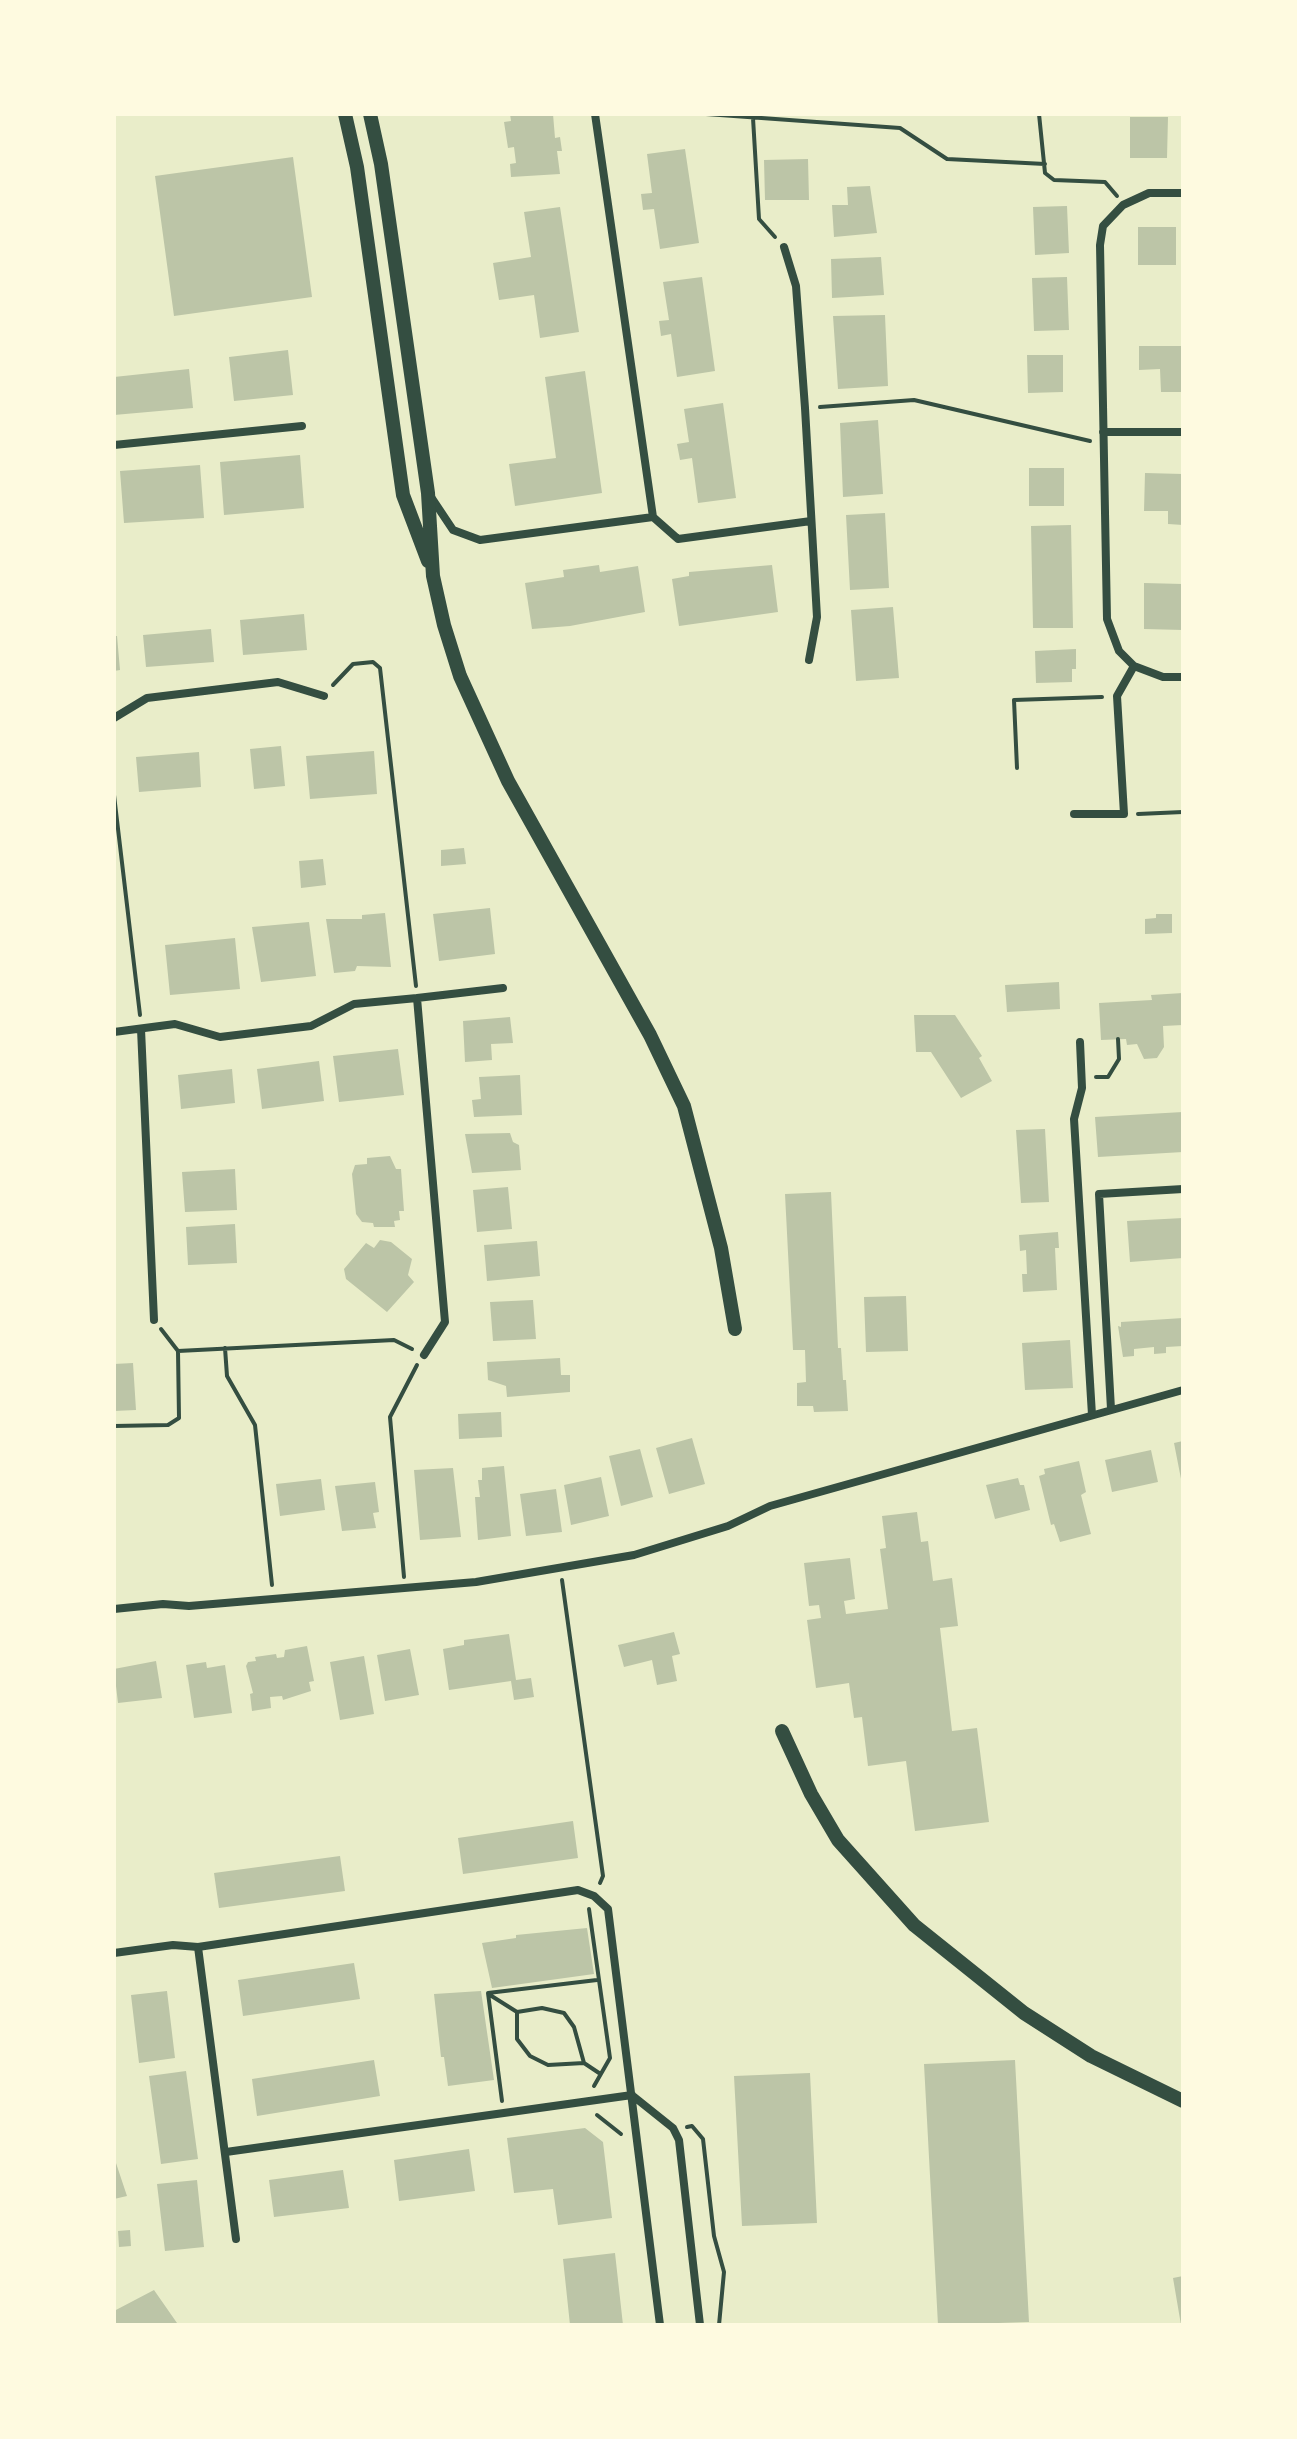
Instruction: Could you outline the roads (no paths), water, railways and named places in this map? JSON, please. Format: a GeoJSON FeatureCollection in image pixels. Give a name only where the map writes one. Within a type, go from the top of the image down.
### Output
{"type":"FeatureCollection","features":[{"type":"Feature","properties":{"kind":"main road"},"geometry":{"type":"LineString","coordinates":[[345,114],[357,167],[403,495],[433,576],[456,663],[482,729],[650,1035],[684,1106],[721,1248],[735,1329]]}},
{"type":"Feature","properties":{"kind":"main road"},"geometry":{"type":"LineString","coordinates":[[370,114],[381,164],[428,493],[433,576]]}},
{"type":"Feature","properties":{"kind":"main road"},"geometry":{"type":"LineString","coordinates":[[782,1731],[811,1794],[838,1840],[914,1925],[1024,2013],[1091,2056],[1183,2101]]}},
{"type":"Feature","properties":{"kind":"street"},"geometry":{"type":"LineString","coordinates":[[595,114],[653,517],[678,539],[811,521]]}},
{"type":"Feature","properties":{"kind":"street"},"geometry":{"type":"LineString","coordinates":[[1183,193],[1149,193],[1123,205],[1103,226],[1100,245],[1107,619],[1119,651],[1134,666],[1163,677],[1183,677]]}},
{"type":"Feature","properties":{"kind":"street"},"geometry":{"type":"LineString","coordinates":[[784,247],[796,286],[805,408],[817,617],[809,660]]}},
{"type":"Feature","properties":{"kind":"street"},"geometry":{"type":"LineString","coordinates":[[114,445],[302,426]]}},
{"type":"Feature","properties":{"kind":"street"},"geometry":{"type":"LineString","coordinates":[[1103,432],[1183,432]]}},
{"type":"Feature","properties":{"kind":"street"},"geometry":{"type":"LineString","coordinates":[[428,493],[453,530],[480,540],[653,517]]}},
{"type":"Feature","properties":{"kind":"street"},"geometry":{"type":"LineString","coordinates":[[1074,814],[1124,814],[1117,696],[1134,666]]}},
{"type":"Feature","properties":{"kind":"street"},"geometry":{"type":"LineString","coordinates":[[114,718],[147,698],[278,682],[324,696]]}},
{"type":"Feature","properties":{"kind":"street"},"geometry":{"type":"LineString","coordinates":[[114,1032],[175,1024],[220,1037],[311,1026],[354,1004],[503,988]]}},
{"type":"Feature","properties":{"kind":"street"},"geometry":{"type":"LineString","coordinates":[[417,998],[445,1322],[424,1355]]}},
{"type":"Feature","properties":{"kind":"street"},"geometry":{"type":"LineString","coordinates":[[141,1029],[154,1320]]}},
{"type":"Feature","properties":{"kind":"street"},"geometry":{"type":"LineString","coordinates":[[1080,1042],[1082,1088],[1074,1119],[1092,1415]]}},
{"type":"Feature","properties":{"kind":"street"},"geometry":{"type":"LineString","coordinates":[[1111,1409],[1099,1194],[1183,1189]]}},
{"type":"Feature","properties":{"kind":"street"},"geometry":{"type":"LineString","coordinates":[[114,1609],[476,1582],[560,1565],[634,1555],[728,1526],[777,1503],[1183,1390]]}},
{"type":"Feature","properties":{"kind":"street"},"geometry":{"type":"LineString","coordinates":[[114,1953],[173,1945],[198,1947],[578,1890],[594,1896],[608,1909],[660,2325]]}},
{"type":"Feature","properties":{"kind":"street"},"geometry":{"type":"LineString","coordinates":[[198,1947],[236,2239]]}},
{"type":"Feature","properties":{"kind":"street"},"geometry":{"type":"LineString","coordinates":[[226,2152],[632,2095],[673,2128],[679,2140],[700,2325]]}}]}
